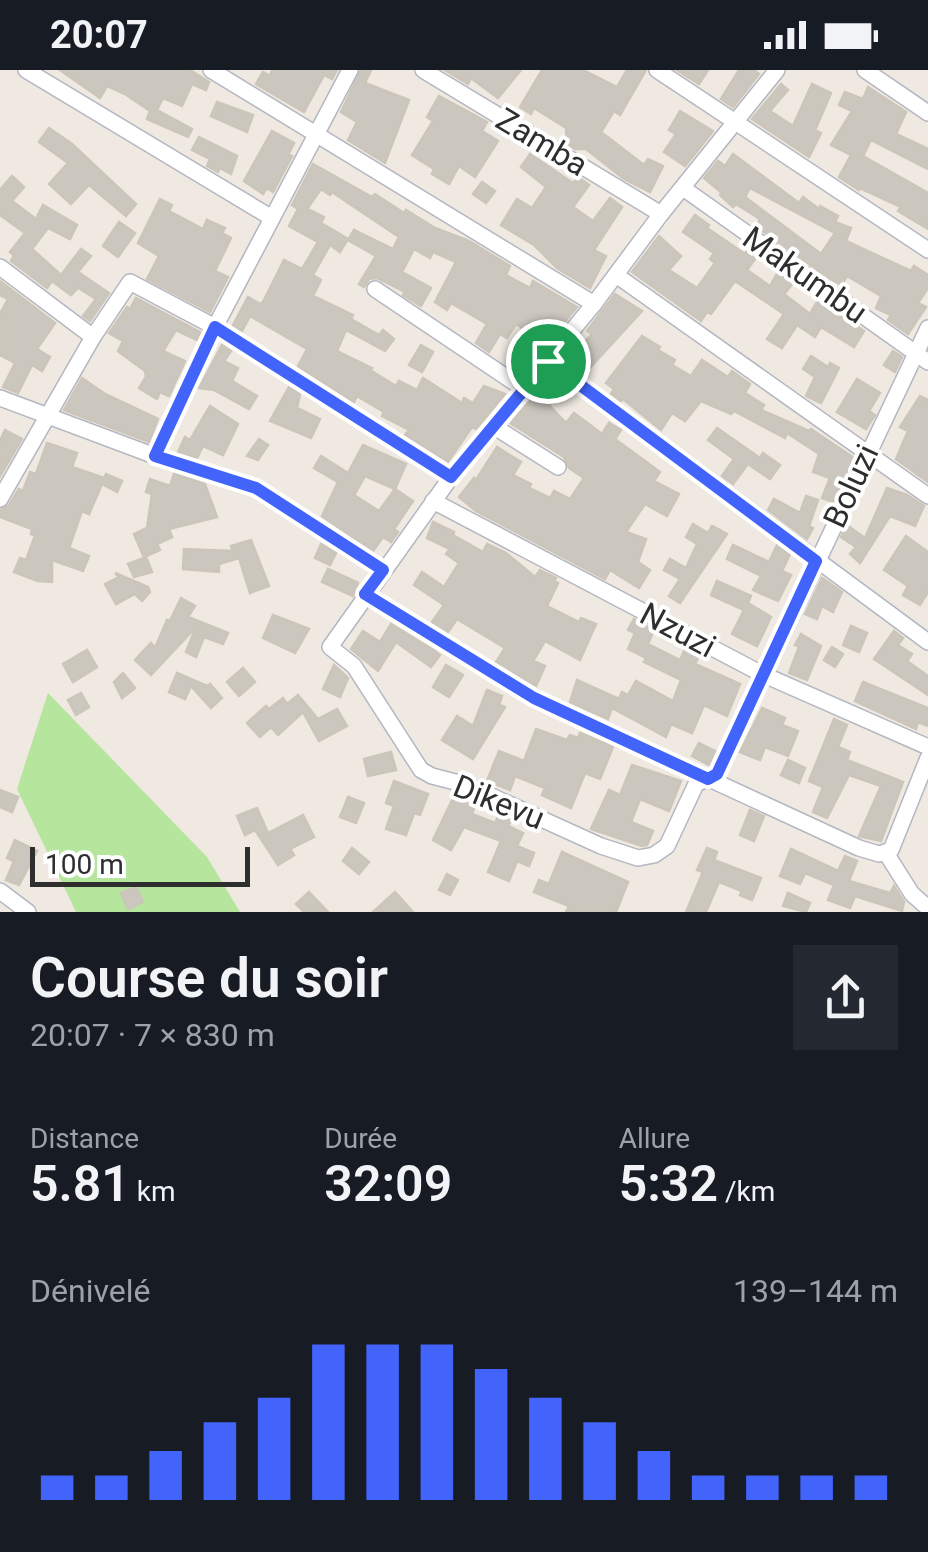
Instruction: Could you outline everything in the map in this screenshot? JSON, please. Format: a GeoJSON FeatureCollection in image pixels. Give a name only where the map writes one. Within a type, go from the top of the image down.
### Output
{"type":"FeatureCollection","features":[{"type":"Feature","properties":{"kind":"street"},"geometry":{"type":"LineString","coordinates":[[26,70],[272,218]]}},
{"type":"Feature","properties":{"kind":"street"},"geometry":{"type":"LineString","coordinates":[[211,70],[594,304]]}},
{"type":"Feature","properties":{"kind":"street"},"geometry":{"type":"LineString","coordinates":[[155,456],[215,327],[350,70]]}},
{"type":"Feature","properties":{"kind":"street","name":"Zamba"},"geometry":{"type":"LineString","coordinates":[[423,70],[661,214]]}},
{"type":"Feature","properties":{"kind":"street"},"geometry":{"type":"LineString","coordinates":[[657,70],[928,250]]}},
{"type":"Feature","properties":{"kind":"street"},"geometry":{"type":"LineString","coordinates":[[777,70],[594,304],[451,477],[365,594],[534,698],[838,840],[880,854],[891,850],[928,758]]}},
{"type":"Feature","properties":{"kind":"street"},"geometry":{"type":"LineString","coordinates":[[865,70],[928,113]]}},
{"type":"Feature","properties":{"kind":"street","name":"Makumbu"},"geometry":{"type":"LineString","coordinates":[[683,188],[922,357]]}},
{"type":"Feature","properties":{"kind":"street"},"geometry":{"type":"LineString","coordinates":[[0,268],[93,337]]}},
{"type":"Feature","properties":{"kind":"street"},"geometry":{"type":"LineString","coordinates":[[616,275],[928,496]]}},
{"type":"Feature","properties":{"kind":"street"},"geometry":{"type":"LineString","coordinates":[[0,499],[93,337],[130,282],[215,327],[451,477]]}},
{"type":"Feature","properties":{"kind":"street"},"geometry":{"type":"LineString","coordinates":[[375,289],[524,389]]}},
{"type":"Feature","properties":{"kind":"street","name":"Boluzi"},"geometry":{"type":"LineString","coordinates":[[708,779],[717,774],[867,452],[922,357],[928,328]]}},
{"type":"Feature","properties":{"kind":"street"},"geometry":{"type":"LineString","coordinates":[[548,361],[928,642]]}},
{"type":"Feature","properties":{"kind":"street"},"geometry":{"type":"LineString","coordinates":[[0,398],[155,456],[256,488],[383,570]]}},
{"type":"Feature","properties":{"kind":"street"},"geometry":{"type":"LineString","coordinates":[[493,426],[558,467]]}},
{"type":"Feature","properties":{"kind":"street","name":"Nzuzi"},"geometry":{"type":"LineString","coordinates":[[433,501],[762,674],[928,746]]}},
{"type":"Feature","properties":{"kind":"street","name":"Dikevu"},"geometry":{"type":"LineString","coordinates":[[365,594],[330,646],[354,666],[410,757],[432,776],[467,784],[601,846],[638,858],[654,855],[667,846],[696,784],[708,779]]}},
{"type":"Feature","properties":{"kind":"street"},"geometry":{"type":"LineString","coordinates":[[886,853],[912,894],[928,908]]}},
{"type":"Feature","properties":{"kind":"street"},"geometry":{"type":"LineString","coordinates":[[0,891],[28,912]]}},
{"type":"Feature","properties":{"kind":"green space"},"geometry":{"type":"Polygon","coordinates":[[[48,693],[207,857],[240,912],[76,912],[17,789],[48,693]]]}},
{"type":"Feature","properties":{"kind":"building"},"geometry":{"type":"Polygon","coordinates":[[[60,70],[190,70],[209,82],[206,90],[192,84],[182,106],[163,98],[157,110],[192,129],[188,137],[147,119],[150,111],[125,94],[107,86],[100,98],[60,70]]]}},
{"type":"Feature","properties":{"kind":"building"},"geometry":{"type":"Polygon","coordinates":[[[272,70],[337,70],[332,79],[324,75],[304,112],[256,84],[263,72],[270,76],[272,70]]]}},
{"type":"Feature","properties":{"kind":"building"},"geometry":{"type":"Polygon","coordinates":[[[361,70],[371,70],[365,83],[409,100],[385,163],[348,140],[357,122],[341,112],[361,70]]]}},
{"type":"Feature","properties":{"kind":"building"},"geometry":{"type":"Polygon","coordinates":[[[445,70],[521,70],[498,98],[471,78],[468,84],[445,70]]]}},
{"type":"Feature","properties":{"kind":"building"},"geometry":{"type":"Polygon","coordinates":[[[542,70],[583,70],[617,87],[627,70],[646,70],[620,115],[614,111],[601,132],[644,165],[648,159],[663,166],[650,192],[624,179],[586,149],[567,144],[566,128],[534,108],[531,114],[520,107],[542,70]]]}},
{"type":"Feature","properties":{"kind":"building"},"geometry":{"type":"Polygon","coordinates":[[[677,70],[708,70],[699,84],[677,70]]]}},
{"type":"Feature","properties":{"kind":"building"},"geometry":{"type":"Polygon","coordinates":[[[739,70],[759,74],[733,107],[721,99],[739,70]]]}},
{"type":"Feature","properties":{"kind":"building"},"geometry":{"type":"Polygon","coordinates":[[[781,84],[788,90],[770,111],[793,126],[812,84],[831,93],[815,130],[821,133],[809,157],[752,119],[781,84]]]}},
{"type":"Feature","properties":{"kind":"building"},"geometry":{"type":"Polygon","coordinates":[[[868,87],[906,112],[896,134],[928,149],[928,169],[871,140],[863,156],[928,193],[928,229],[898,211],[901,207],[839,177],[851,155],[831,145],[852,111],[839,105],[845,92],[863,99],[868,87]]]}},
{"type":"Feature","properties":{"kind":"building"},"geometry":{"type":"Polygon","coordinates":[[[439,96],[487,122],[482,131],[498,141],[475,177],[459,166],[449,184],[412,155],[433,121],[427,117],[439,96]]]}},
{"type":"Feature","properties":{"kind":"building"},"geometry":{"type":"Polygon","coordinates":[[[217,102],[253,115],[247,132],[211,116],[217,102]]]}},
{"type":"Feature","properties":{"kind":"building"},"geometry":{"type":"Polygon","coordinates":[[[680,111],[713,131],[685,166],[664,152],[676,134],[669,130],[680,111]]]}},
{"type":"Feature","properties":{"kind":"building"},"geometry":{"type":"Polygon","coordinates":[[[49,128],[72,144],[136,204],[126,216],[89,185],[71,204],[49,184],[68,163],[39,142],[49,128]]]}},
{"type":"Feature","properties":{"kind":"building"},"geometry":{"type":"Polygon","coordinates":[[[272,131],[294,143],[288,155],[292,156],[273,192],[267,188],[263,194],[244,181],[272,131]]]}},
{"type":"Feature","properties":{"kind":"building"},"geometry":{"type":"Polygon","coordinates":[[[199,137],[237,156],[231,174],[207,166],[210,159],[192,150],[199,137]]]}},
{"type":"Feature","properties":{"kind":"building"},"geometry":{"type":"Polygon","coordinates":[[[530,154],[573,183],[578,177],[589,185],[573,207],[593,221],[610,198],[622,207],[594,250],[606,256],[590,288],[501,225],[517,199],[532,208],[546,187],[521,167],[530,154]]]}},
{"type":"Feature","properties":{"kind":"building"},"geometry":{"type":"Polygon","coordinates":[[[733,154],[799,203],[803,197],[838,216],[835,222],[851,228],[846,241],[928,275],[928,288],[918,303],[926,307],[908,334],[888,320],[891,315],[876,308],[881,296],[847,276],[842,285],[827,277],[757,227],[760,219],[736,204],[733,207],[704,178],[718,161],[725,166],[733,154]],[[750,188],[745,197],[821,254],[835,233],[750,188]]]}},
{"type":"Feature","properties":{"kind":"building"},"geometry":{"type":"Polygon","coordinates":[[[313,164],[404,213],[406,210],[435,228],[469,241],[510,266],[506,275],[530,288],[533,281],[577,307],[547,343],[516,324],[507,338],[500,334],[489,352],[476,343],[487,324],[451,303],[447,310],[435,302],[456,262],[433,252],[430,258],[414,249],[402,272],[431,288],[421,306],[403,295],[405,292],[377,278],[369,279],[364,287],[359,284],[376,256],[348,240],[354,230],[393,249],[399,237],[332,192],[330,195],[321,189],[307,209],[324,217],[321,223],[348,239],[340,252],[330,245],[313,275],[321,280],[313,296],[353,315],[351,319],[379,335],[383,330],[394,339],[385,351],[346,330],[337,351],[372,368],[396,386],[399,381],[417,390],[423,378],[462,403],[464,398],[473,403],[484,386],[505,394],[476,429],[472,427],[448,462],[405,435],[409,430],[382,416],[384,412],[357,396],[354,402],[298,366],[307,349],[250,316],[242,331],[233,325],[248,297],[263,302],[284,260],[302,269],[318,242],[289,226],[298,209],[292,205],[313,164]]]}},
{"type":"Feature","properties":{"kind":"building"},"geometry":{"type":"Polygon","coordinates":[[[12,176],[24,187],[12,201],[36,219],[43,205],[77,225],[70,239],[48,228],[32,249],[61,275],[81,249],[91,256],[78,272],[109,293],[90,321],[83,316],[96,299],[74,285],[77,289],[71,295],[52,281],[47,288],[11,261],[14,255],[10,252],[25,233],[0,215],[0,190],[12,176]]]}},
{"type":"Feature","properties":{"kind":"building"},"geometry":{"type":"Polygon","coordinates":[[[482,182],[495,191],[486,203],[473,194],[482,182]]]}},
{"type":"Feature","properties":{"kind":"building"},"geometry":{"type":"Polygon","coordinates":[[[160,199],[172,205],[169,211],[203,229],[207,220],[225,228],[222,233],[231,238],[215,271],[228,277],[210,312],[147,279],[159,256],[138,243],[160,199]]]}},
{"type":"Feature","properties":{"kind":"building"},"geometry":{"type":"Polygon","coordinates":[[[695,215],[745,254],[748,248],[758,255],[747,270],[770,286],[779,270],[795,281],[784,294],[810,314],[817,302],[864,331],[854,347],[821,327],[815,337],[797,325],[782,348],[767,339],[784,314],[735,281],[711,314],[707,312],[701,321],[632,272],[659,236],[681,256],[669,270],[697,288],[715,263],[710,259],[714,253],[683,232],[695,215]]]}},
{"type":"Feature","properties":{"kind":"building"},"geometry":{"type":"Polygon","coordinates":[[[119,222],[135,233],[118,257],[103,246],[119,222]]]}},
{"type":"Feature","properties":{"kind":"building"},"geometry":{"type":"Polygon","coordinates":[[[0,281],[55,323],[37,349],[50,357],[42,371],[32,365],[18,393],[3,387],[15,363],[0,355],[0,314],[8,299],[0,295],[0,281]]]}},
{"type":"Feature","properties":{"kind":"building"},"geometry":{"type":"Polygon","coordinates":[[[615,294],[642,311],[586,372],[570,357],[592,334],[587,331],[615,294]]]}},
{"type":"Feature","properties":{"kind":"building"},"geometry":{"type":"Polygon","coordinates":[[[136,298],[200,332],[197,340],[176,330],[163,351],[185,361],[169,396],[160,392],[157,399],[139,388],[145,371],[118,351],[123,341],[109,333],[136,298]]]}},
{"type":"Feature","properties":{"kind":"building"},"geometry":{"type":"Polygon","coordinates":[[[642,336],[675,360],[672,365],[691,376],[702,360],[728,377],[732,371],[750,384],[745,393],[764,405],[761,410],[811,429],[854,458],[833,502],[822,498],[830,478],[813,472],[819,454],[787,433],[785,438],[734,411],[731,414],[701,401],[685,421],[672,413],[661,430],[611,394],[614,389],[606,383],[642,336]]]}},
{"type":"Feature","properties":{"kind":"building"},"geometry":{"type":"Polygon","coordinates":[[[222,345],[231,351],[224,361],[238,368],[232,381],[257,396],[249,409],[214,390],[199,388],[222,345]]]}},
{"type":"Feature","properties":{"kind":"building"},"geometry":{"type":"Polygon","coordinates":[[[421,345],[433,352],[422,372],[409,365],[421,345]]]}},
{"type":"Feature","properties":{"kind":"building"},"geometry":{"type":"Polygon","coordinates":[[[893,351],[902,357],[895,372],[884,365],[893,351]]]}},
{"type":"Feature","properties":{"kind":"building"},"geometry":{"type":"Polygon","coordinates":[[[811,356],[828,367],[830,363],[839,368],[821,403],[806,396],[815,377],[803,369],[811,356]]]}},
{"type":"Feature","properties":{"kind":"building"},"geometry":{"type":"Polygon","coordinates":[[[82,378],[105,394],[158,419],[149,442],[64,410],[82,378]]]}},
{"type":"Feature","properties":{"kind":"building"},"geometry":{"type":"Polygon","coordinates":[[[857,379],[880,393],[869,411],[875,415],[866,429],[837,412],[857,379]]]}},
{"type":"Feature","properties":{"kind":"building"},"geometry":{"type":"Polygon","coordinates":[[[546,383],[559,393],[549,405],[566,423],[574,413],[602,434],[609,423],[621,430],[615,439],[660,472],[654,481],[679,494],[667,516],[645,504],[626,532],[646,539],[638,562],[650,570],[639,588],[610,570],[605,579],[476,511],[459,497],[476,480],[497,447],[521,462],[513,475],[531,484],[529,488],[550,498],[554,491],[570,499],[584,478],[569,468],[564,457],[510,423],[546,383]]]}},
{"type":"Feature","properties":{"kind":"building"},"geometry":{"type":"Polygon","coordinates":[[[289,387],[300,394],[297,408],[320,419],[311,438],[270,421],[289,387]]]}},
{"type":"Feature","properties":{"kind":"building"},"geometry":{"type":"Polygon","coordinates":[[[920,396],[928,400],[928,482],[896,459],[908,431],[900,427],[920,396]]]}},
{"type":"Feature","properties":{"kind":"building"},"geometry":{"type":"Polygon","coordinates":[[[210,406],[238,424],[223,455],[203,446],[197,458],[178,452],[185,437],[190,440],[210,406]]]}},
{"type":"Feature","properties":{"kind":"building"},"geometry":{"type":"Polygon","coordinates":[[[717,428],[760,458],[763,453],[780,465],[770,479],[748,464],[733,484],[722,476],[734,459],[708,440],[717,428]]]}},
{"type":"Feature","properties":{"kind":"building"},"geometry":{"type":"Polygon","coordinates":[[[5,430],[22,439],[0,476],[0,441],[5,430]]]}},
{"type":"Feature","properties":{"kind":"building"},"geometry":{"type":"Polygon","coordinates":[[[259,439],[268,445],[258,460],[247,456],[259,439]]]}},
{"type":"Feature","properties":{"kind":"building"},"geometry":{"type":"Polygon","coordinates":[[[47,443],[77,453],[72,467],[122,481],[117,492],[102,484],[89,514],[82,511],[69,548],[89,556],[83,571],[52,560],[52,582],[14,572],[20,558],[26,560],[35,536],[32,529],[0,517],[0,510],[9,505],[19,489],[23,491],[30,472],[36,474],[47,443]]]}},
{"type":"Feature","properties":{"kind":"building"},"geometry":{"type":"Polygon","coordinates":[[[363,445],[406,464],[395,489],[413,501],[394,529],[398,532],[391,542],[383,537],[373,551],[322,516],[338,482],[314,468],[321,456],[348,473],[363,445]],[[365,476],[354,495],[379,511],[395,489],[365,476]]]}},
{"type":"Feature","properties":{"kind":"building"},"geometry":{"type":"Polygon","coordinates":[[[174,474],[205,484],[217,517],[169,529],[172,537],[157,544],[160,550],[144,557],[134,534],[147,528],[152,494],[146,492],[150,479],[170,486],[174,474]]]}},
{"type":"Feature","properties":{"kind":"building"},"geometry":{"type":"Polygon","coordinates":[[[887,488],[924,506],[915,526],[890,516],[860,563],[850,554],[856,547],[841,537],[847,525],[865,538],[887,488]]]}},
{"type":"Feature","properties":{"kind":"building"},"geometry":{"type":"Polygon","coordinates":[[[806,496],[818,500],[807,539],[768,510],[774,499],[800,513],[806,496]]]}},
{"type":"Feature","properties":{"kind":"building"},"geometry":{"type":"Polygon","coordinates":[[[433,522],[483,552],[487,544],[506,553],[535,577],[540,570],[556,578],[558,583],[547,606],[579,622],[581,618],[596,624],[580,660],[545,641],[533,661],[545,666],[536,686],[496,662],[505,648],[457,619],[448,632],[432,622],[444,605],[414,585],[422,572],[444,587],[459,563],[446,554],[450,549],[427,538],[433,522]]]}},
{"type":"Feature","properties":{"kind":"building"},"geometry":{"type":"Polygon","coordinates":[[[693,524],[708,533],[712,526],[727,534],[680,603],[669,596],[680,579],[664,570],[670,559],[686,568],[697,544],[686,537],[693,524]]]}},
{"type":"Feature","properties":{"kind":"building"},"geometry":{"type":"Polygon","coordinates":[[[906,536],[928,552],[928,592],[920,605],[903,595],[908,586],[884,570],[906,536]]]}},
{"type":"Feature","properties":{"kind":"building"},"geometry":{"type":"Polygon","coordinates":[[[251,540],[269,586],[250,593],[239,558],[219,564],[219,572],[183,569],[184,549],[233,551],[231,546],[251,540]]]}},
{"type":"Feature","properties":{"kind":"building"},"geometry":{"type":"Polygon","coordinates":[[[321,544],[336,553],[330,565],[315,558],[321,544]]]}},
{"type":"Feature","properties":{"kind":"building"},"geometry":{"type":"Polygon","coordinates":[[[733,545],[769,562],[777,545],[790,554],[782,571],[791,575],[778,601],[753,590],[761,576],[727,559],[733,545]]]}},
{"type":"Feature","properties":{"kind":"building"},"geometry":{"type":"Polygon","coordinates":[[[146,557],[152,572],[134,577],[128,564],[146,557]]]}},
{"type":"Feature","properties":{"kind":"building"},"geometry":{"type":"Polygon","coordinates":[[[328,569],[358,583],[353,596],[322,582],[328,569]]]}},
{"type":"Feature","properties":{"kind":"building"},"geometry":{"type":"Polygon","coordinates":[[[115,573],[148,587],[150,592],[142,601],[135,594],[116,604],[105,584],[119,577],[115,573]]]}},
{"type":"Feature","properties":{"kind":"building"},"geometry":{"type":"Polygon","coordinates":[[[822,578],[842,592],[833,612],[822,606],[817,619],[805,614],[822,578]]]}},
{"type":"Feature","properties":{"kind":"building"},"geometry":{"type":"Polygon","coordinates":[[[717,581],[751,596],[748,603],[771,617],[757,646],[732,634],[744,610],[711,595],[717,581]]]}},
{"type":"Feature","properties":{"kind":"building"},"geometry":{"type":"Polygon","coordinates":[[[181,598],[195,606],[188,617],[228,633],[223,644],[204,637],[196,657],[186,652],[196,627],[151,675],[135,660],[151,643],[155,648],[181,598]]]}},
{"type":"Feature","properties":{"kind":"building"},"geometry":{"type":"Polygon","coordinates":[[[273,615],[309,629],[295,653],[263,638],[273,615]]]}},
{"type":"Feature","properties":{"kind":"building"},"geometry":{"type":"Polygon","coordinates":[[[634,619],[654,630],[648,644],[680,660],[686,647],[700,654],[695,664],[740,684],[727,716],[704,705],[692,733],[671,724],[666,737],[612,708],[608,719],[570,702],[577,680],[619,699],[622,692],[628,695],[636,681],[673,701],[681,680],[644,662],[646,658],[628,649],[635,633],[628,630],[634,619]]]}},
{"type":"Feature","properties":{"kind":"building"},"geometry":{"type":"Polygon","coordinates":[[[391,624],[440,655],[431,667],[396,642],[378,671],[351,649],[363,631],[380,642],[391,624]]]}},
{"type":"Feature","properties":{"kind":"building"},"geometry":{"type":"Polygon","coordinates":[[[851,626],[867,633],[859,652],[843,645],[851,626]]]}},
{"type":"Feature","properties":{"kind":"building"},"geometry":{"type":"Polygon","coordinates":[[[894,631],[903,638],[898,645],[912,654],[907,661],[928,676],[928,695],[874,659],[894,631]]]}},
{"type":"Feature","properties":{"kind":"building"},"geometry":{"type":"Polygon","coordinates":[[[801,634],[821,646],[807,680],[789,673],[801,634]]]}},
{"type":"Feature","properties":{"kind":"building"},"geometry":{"type":"Polygon","coordinates":[[[832,647],[843,654],[835,667],[824,660],[832,647]]]}},
{"type":"Feature","properties":{"kind":"building"},"geometry":{"type":"Polygon","coordinates":[[[87,650],[97,667],[73,682],[63,664],[87,650]]]}},
{"type":"Feature","properties":{"kind":"building"},"geometry":{"type":"Polygon","coordinates":[[[334,665],[348,678],[340,697],[323,689],[334,665]]]}},
{"type":"Feature","properties":{"kind":"building"},"geometry":{"type":"Polygon","coordinates":[[[446,665],[463,675],[449,697],[433,687],[446,665]]]}},
{"type":"Feature","properties":{"kind":"building"},"geometry":{"type":"Polygon","coordinates":[[[243,668],[255,682],[239,696],[227,682],[243,668]]]}},
{"type":"Feature","properties":{"kind":"building"},"geometry":{"type":"Polygon","coordinates":[[[123,673],[135,688],[122,698],[114,682],[123,673]]]}},
{"type":"Feature","properties":{"kind":"building"},"geometry":{"type":"Polygon","coordinates":[[[177,673],[210,684],[222,698],[211,708],[191,686],[185,699],[169,692],[177,673]]]}},
{"type":"Feature","properties":{"kind":"building"},"geometry":{"type":"Polygon","coordinates":[[[863,682],[928,708],[928,726],[918,722],[916,729],[855,701],[863,682]]]}},
{"type":"Feature","properties":{"kind":"building"},"geometry":{"type":"Polygon","coordinates":[[[487,690],[502,696],[499,705],[505,707],[473,759],[442,740],[457,716],[473,726],[487,690]]]}},
{"type":"Feature","properties":{"kind":"building"},"geometry":{"type":"Polygon","coordinates":[[[81,693],[89,707],[76,715],[68,700],[81,693]]]}},
{"type":"Feature","properties":{"kind":"building"},"geometry":{"type":"Polygon","coordinates":[[[298,695],[318,719],[337,709],[347,726],[319,741],[303,712],[278,735],[271,727],[260,737],[247,723],[266,706],[269,709],[283,698],[287,704],[298,695]]]}},
{"type":"Feature","properties":{"kind":"building"},"geometry":{"type":"Polygon","coordinates":[[[762,708],[785,718],[782,725],[798,731],[788,756],[765,747],[760,760],[740,752],[762,708]]]}},
{"type":"Feature","properties":{"kind":"building"},"geometry":{"type":"Polygon","coordinates":[[[834,719],[847,725],[838,747],[850,752],[847,760],[903,782],[881,841],[859,836],[881,786],[849,775],[827,818],[813,812],[823,787],[809,781],[834,719]]]}},
{"type":"Feature","properties":{"kind":"building"},"geometry":{"type":"Polygon","coordinates":[[[536,729],[567,740],[570,735],[578,738],[580,733],[613,747],[600,779],[585,773],[571,808],[542,795],[545,788],[515,776],[510,790],[487,781],[499,751],[524,761],[536,729]]]}},
{"type":"Feature","properties":{"kind":"building"},"geometry":{"type":"Polygon","coordinates":[[[699,743],[715,751],[709,765],[692,756],[699,743]]]}},
{"type":"Feature","properties":{"kind":"building"},"geometry":{"type":"Polygon","coordinates":[[[391,752],[396,770],[368,776],[364,759],[391,752]]]}},
{"type":"Feature","properties":{"kind":"building"},"geometry":{"type":"Polygon","coordinates":[[[788,760],[805,768],[799,783],[781,775],[788,760]]]}},
{"type":"Feature","properties":{"kind":"building"},"geometry":{"type":"Polygon","coordinates":[[[632,765],[681,781],[669,811],[640,799],[631,822],[653,831],[647,845],[642,846],[591,829],[609,790],[620,795],[632,765]]]}},
{"type":"Feature","properties":{"kind":"building"},"geometry":{"type":"Polygon","coordinates":[[[394,781],[428,794],[420,815],[414,813],[406,835],[386,829],[394,806],[386,803],[394,781]]]}},
{"type":"Feature","properties":{"kind":"building"},"geometry":{"type":"Polygon","coordinates":[[[0,790],[18,797],[12,812],[0,807],[0,790]]]}},
{"type":"Feature","properties":{"kind":"building"},"geometry":{"type":"Polygon","coordinates":[[[455,794],[476,802],[472,814],[495,823],[500,812],[512,818],[508,826],[523,833],[517,846],[534,853],[529,866],[517,861],[509,881],[488,872],[501,841],[464,827],[451,850],[433,840],[455,794]]]}},
{"type":"Feature","properties":{"kind":"building"},"geometry":{"type":"Polygon","coordinates":[[[348,797],[364,803],[356,823],[340,817],[348,797]]]}},
{"type":"Feature","properties":{"kind":"building"},"geometry":{"type":"Polygon","coordinates":[[[257,808],[268,833],[303,815],[314,837],[290,849],[294,855],[278,865],[255,830],[245,835],[237,816],[257,808]]]}},
{"type":"Feature","properties":{"kind":"building"},"geometry":{"type":"Polygon","coordinates":[[[750,810],[764,816],[754,841],[740,835],[750,810]]]}},
{"type":"Feature","properties":{"kind":"building"},"geometry":{"type":"Polygon","coordinates":[[[15,840],[37,851],[19,885],[6,880],[14,861],[7,858],[15,840]]]}},
{"type":"Feature","properties":{"kind":"building"},"geometry":{"type":"Polygon","coordinates":[[[352,848],[369,862],[359,874],[343,861],[352,848]]]}},
{"type":"Feature","properties":{"kind":"building"},"geometry":{"type":"Polygon","coordinates":[[[707,848],[717,852],[714,860],[761,878],[752,900],[740,895],[742,891],[719,882],[706,912],[686,912],[703,872],[697,870],[707,848]]]}},
{"type":"Feature","properties":{"kind":"building"},"geometry":{"type":"Polygon","coordinates":[[[791,849],[838,871],[845,856],[857,861],[849,881],[890,893],[894,886],[904,902],[902,911],[855,896],[850,908],[828,900],[834,885],[805,873],[800,884],[780,876],[791,849]]]}},
{"type":"Feature","properties":{"kind":"building"},"geometry":{"type":"Polygon","coordinates":[[[562,852],[628,882],[616,912],[566,912],[569,906],[534,892],[539,880],[549,884],[562,852]]]}},
{"type":"Feature","properties":{"kind":"building"},"geometry":{"type":"Polygon","coordinates":[[[447,874],[458,880],[450,895],[439,890],[447,874]]]}},
{"type":"Feature","properties":{"kind":"building"},"geometry":{"type":"Polygon","coordinates":[[[136,887],[143,902],[128,909],[121,893],[136,887]]]}},
{"type":"Feature","properties":{"kind":"building"},"geometry":{"type":"Polygon","coordinates":[[[309,892],[328,912],[304,912],[296,904],[309,892]]]}},
{"type":"Feature","properties":{"kind":"building"},"geometry":{"type":"Polygon","coordinates":[[[395,892],[413,912],[373,912],[395,892]]]}},
{"type":"Feature","properties":{"kind":"building"},"geometry":{"type":"Polygon","coordinates":[[[788,893],[810,903],[806,912],[783,906],[788,893]]]}},
{"type":"Feature","properties":{"kind":"route"},"geometry":{"type":"LineString","coordinates":[[215,327],[451,477],[548,361],[816,561],[737,734],[717,774],[708,779],[534,698],[365,594],[383,570],[256,488],[155,456],[215,327]]}}]}
